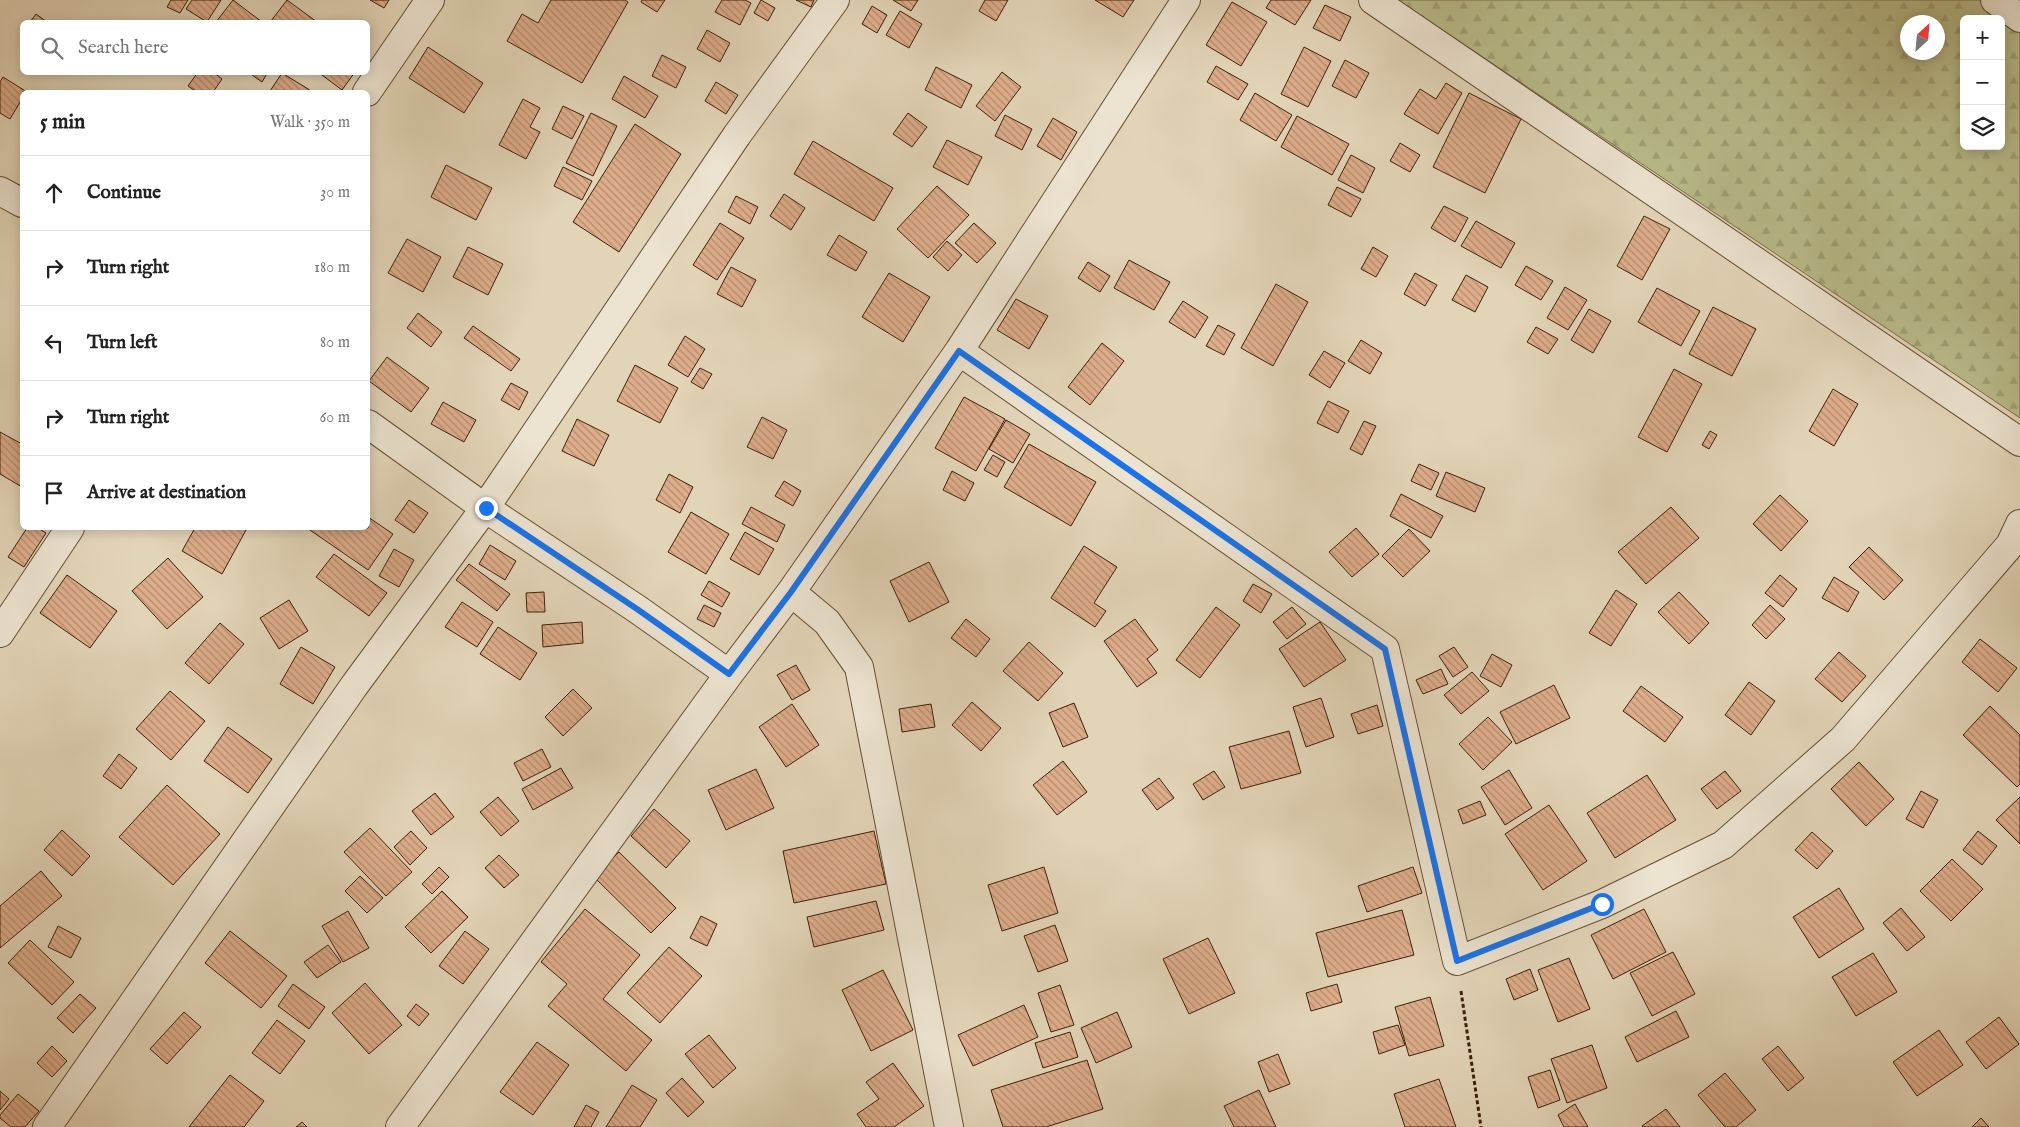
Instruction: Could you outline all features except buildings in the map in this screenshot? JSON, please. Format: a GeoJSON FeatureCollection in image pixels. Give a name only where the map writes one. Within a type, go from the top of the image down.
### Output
{"type":"FeatureCollection","features":[{"type":"Feature","properties":{"kind":"street"},"geometry":{"type":"LineString","coordinates":[[368,90],[430,0]]}},
{"type":"Feature","properties":{"kind":"street"},"geometry":{"type":"LineString","coordinates":[[47,1127],[354,686],[486,508],[737,135],[835,0]]}},
{"type":"Feature","properties":{"kind":"street"},"geometry":{"type":"LineString","coordinates":[[400,1127],[729,674],[791,592],[959,351],[1186,0]]}},
{"type":"Feature","properties":{"kind":"street"},"geometry":{"type":"LineString","coordinates":[[1373,0],[2020,442]]}},
{"type":"Feature","properties":{"kind":"street"},"geometry":{"type":"LineString","coordinates":[[1995,0],[2020,18]]}},
{"type":"Feature","properties":{"kind":"street"},"geometry":{"type":"LineString","coordinates":[[0,191],[20,202]]}},
{"type":"Feature","properties":{"kind":"street"},"geometry":{"type":"LineString","coordinates":[[959,351],[1385,649],[1457,961],[1602,904],[1723,845],[1843,739],[2010,545],[2020,524]]}},
{"type":"Feature","properties":{"kind":"street"},"geometry":{"type":"LineString","coordinates":[[370,425],[486,508],[637,609],[729,674]]}},
{"type":"Feature","properties":{"kind":"street"},"geometry":{"type":"LineString","coordinates":[[0,633],[69,530]]}},
{"type":"Feature","properties":{"kind":"street"},"geometry":{"type":"LineString","coordinates":[[791,592],[827,622],[859,667],[948,1127]]}},
{"type":"Feature","properties":{"kind":"path"},"geometry":{"type":"LineString","coordinates":[[1457,961],[1481,1127]]}},
{"type":"Feature","properties":{"kind":"green space"},"geometry":{"type":"Polygon","coordinates":[[[1398,0],[2020,0],[2020,418],[1398,0]]]}},
{"type":"Feature","properties":{"kind":"route"},"geometry":{"type":"LineString","coordinates":[[486,508],[637,609],[729,674],[791,592],[959,351],[1385,649],[1457,961],[1602,904]]}}]}
